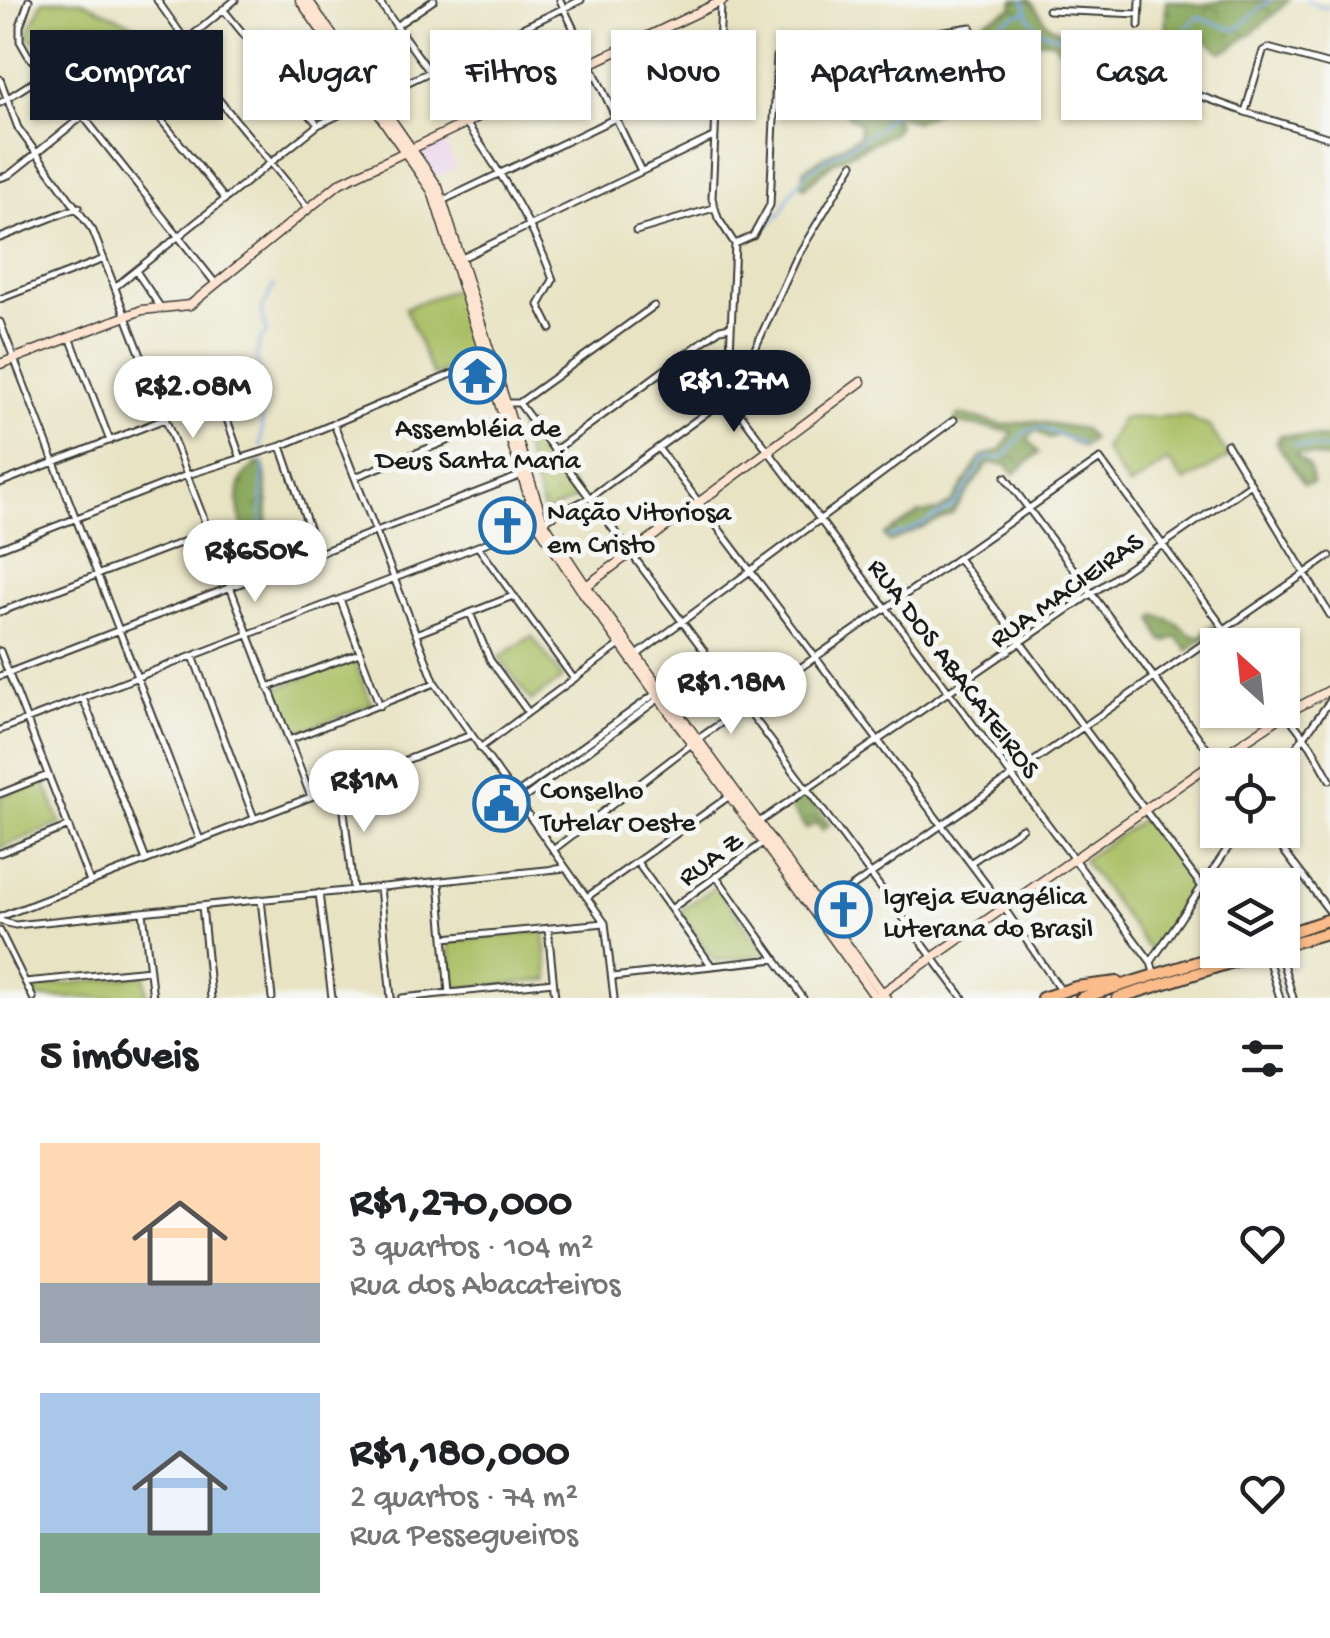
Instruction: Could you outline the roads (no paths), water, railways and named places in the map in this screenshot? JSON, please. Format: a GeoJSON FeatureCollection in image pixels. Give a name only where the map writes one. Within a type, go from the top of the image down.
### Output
{"type":"FeatureCollection","features":[{"type":"Feature","properties":{"kind":"highway"},"geometry":{"type":"LineString","coordinates":[[1300,928],[1330,915]]}},
{"type":"Feature","properties":{"kind":"highway"},"geometry":{"type":"LineString","coordinates":[[1300,942],[1330,932]]}},
{"type":"Feature","properties":{"kind":"highway"},"geometry":{"type":"LineString","coordinates":[[1120,997],[1200,965]]}},
{"type":"Feature","properties":{"kind":"highway"},"geometry":{"type":"LineString","coordinates":[[1042,998],[1111,982],[1161,982],[1211,968]]}},
{"type":"Feature","properties":{"kind":"highway"},"geometry":{"type":"LineString","coordinates":[[1081,998],[1128,983]]}},
{"type":"Feature","properties":{"kind":"street"},"geometry":{"type":"LineString","coordinates":[[30,0],[20,26],[20,41],[30,57]]}},
{"type":"Feature","properties":{"kind":"street"},"geometry":{"type":"LineString","coordinates":[[157,0],[178,30]]}},
{"type":"Feature","properties":{"kind":"street"},"geometry":{"type":"LineString","coordinates":[[300,0],[322,30]]}},
{"type":"Feature","properties":{"kind":"street"},"geometry":{"type":"LineString","coordinates":[[308,0],[328,30]]}},
{"type":"Feature","properties":{"kind":"street"},"geometry":{"type":"LineString","coordinates":[[378,0],[498,174],[528,226],[553,280],[539,305],[551,330]]}},
{"type":"Feature","properties":{"kind":"street"},"geometry":{"type":"LineString","coordinates":[[396,26],[434,0]]}},
{"type":"Feature","properties":{"kind":"street"},"geometry":{"type":"LineString","coordinates":[[560,0],[574,30]]}},
{"type":"Feature","properties":{"kind":"street"},"geometry":{"type":"LineString","coordinates":[[410,82],[581,0]]}},
{"type":"Feature","properties":{"kind":"street"},"geometry":{"type":"LineString","coordinates":[[591,64],[722,0],[720,30]]}},
{"type":"Feature","properties":{"kind":"street"},"geometry":{"type":"LineString","coordinates":[[1139,26],[1140,0]]}},
{"type":"Feature","properties":{"kind":"street"},"geometry":{"type":"LineString","coordinates":[[199,30],[231,1]]}},
{"type":"Feature","properties":{"kind":"street"},"geometry":{"type":"LineString","coordinates":[[223,10],[318,125]]}},
{"type":"Feature","properties":{"kind":"street"},"geometry":{"type":"LineString","coordinates":[[1048,10],[1139,14]]}},
{"type":"Feature","properties":{"kind":"street"},"geometry":{"type":"LineString","coordinates":[[735,244],[753,236],[770,206],[777,56],[971,27]]}},
{"type":"Feature","properties":{"kind":"street"},"geometry":{"type":"LineString","coordinates":[[1245,112],[1263,51],[1268,48],[1330,64]]}},
{"type":"Feature","properties":{"kind":"street"},"geometry":{"type":"LineString","coordinates":[[591,66],[611,108]]}},
{"type":"Feature","properties":{"kind":"street"},"geometry":{"type":"LineString","coordinates":[[0,79],[18,128],[78,207],[104,259],[311,796]]}},
{"type":"Feature","properties":{"kind":"street"},"geometry":{"type":"LineString","coordinates":[[0,103],[30,84]]}},
{"type":"Feature","properties":{"kind":"street"},"geometry":{"type":"LineString","coordinates":[[1202,97],[1330,138]]}},
{"type":"Feature","properties":{"kind":"street"},"geometry":{"type":"LineString","coordinates":[[223,104],[308,209]]}},
{"type":"Feature","properties":{"kind":"street"},"geometry":{"type":"LineString","coordinates":[[0,178],[78,120]]}},
{"type":"Feature","properties":{"kind":"street"},"geometry":{"type":"LineString","coordinates":[[86,120],[216,284]]}},
{"type":"Feature","properties":{"kind":"street"},"geometry":{"type":"LineString","coordinates":[[162,120],[226,199]]}},
{"type":"Feature","properties":{"kind":"street"},"geometry":{"type":"LineString","coordinates":[[115,287],[329,120]]}},
{"type":"Feature","properties":{"kind":"street"},"geometry":{"type":"LineString","coordinates":[[387,120],[444,200],[540,522]]}},
{"type":"Feature","properties":{"kind":"street"},"geometry":{"type":"LineString","coordinates":[[0,364],[126,316],[190,305],[340,183],[472,120]]}},
{"type":"Feature","properties":{"kind":"street"},"geometry":{"type":"LineString","coordinates":[[444,200],[612,120]]}},
{"type":"Feature","properties":{"kind":"street"},"geometry":{"type":"LineString","coordinates":[[617,120],[641,171]]}},
{"type":"Feature","properties":{"kind":"street"},"geometry":{"type":"LineString","coordinates":[[0,730],[540,522],[589,498],[728,397],[735,244],[714,208],[716,120]]}},
{"type":"Feature","properties":{"kind":"street"},"geometry":{"type":"LineString","coordinates":[[462,258],[715,136]]}},
{"type":"Feature","properties":{"kind":"street"},"geometry":{"type":"LineString","coordinates":[[408,150],[432,191],[485,360],[503,404],[503,419],[540,522],[880,997],[1200,774]]}},
{"type":"Feature","properties":{"kind":"street"},"geometry":{"type":"LineString","coordinates":[[726,377],[748,366],[797,257],[853,164]]}},
{"type":"Feature","properties":{"kind":"street"},"geometry":{"type":"LineString","coordinates":[[0,238],[78,207]]}},
{"type":"Feature","properties":{"kind":"street"},"geometry":{"type":"LineString","coordinates":[[636,231],[714,208]]}},
{"type":"Feature","properties":{"kind":"street"},"geometry":{"type":"LineString","coordinates":[[0,299],[104,259]]}},
{"type":"Feature","properties":{"kind":"street"},"geometry":{"type":"LineString","coordinates":[[136,270],[161,308]]}},
{"type":"Feature","properties":{"kind":"street"},"geometry":{"type":"LineString","coordinates":[[503,404],[518,403],[654,306]]}},
{"type":"Feature","properties":{"kind":"street"},"geometry":{"type":"LineString","coordinates":[[0,322],[200,840]]}},
{"type":"Feature","properties":{"kind":"street"},"geometry":{"type":"LineString","coordinates":[[554,451],[720,329],[730,327]]}},
{"type":"Feature","properties":{"kind":"street"},"geometry":{"type":"LineString","coordinates":[[70,337],[110,440]]}},
{"type":"Feature","properties":{"kind":"street"},"geometry":{"type":"LineString","coordinates":[[0,548],[187,475],[281,446],[485,360]]}},
{"type":"Feature","properties":{"kind":"street"},"geometry":{"type":"LineString","coordinates":[[156,393],[210,371],[240,456]]}},
{"type":"Feature","properties":{"kind":"street"},"geometry":{"type":"LineString","coordinates":[[584,588],[861,382]]}},
{"type":"Feature","properties":{"kind":"street","name":"RUA DOS ABACATEIROS"},"geometry":{"type":"LineString","coordinates":[[728,397],[1151,962],[1161,982]]}},
{"type":"Feature","properties":{"kind":"street"},"geometry":{"type":"LineString","coordinates":[[518,403],[963,998]]}},
{"type":"Feature","properties":{"kind":"street"},"geometry":{"type":"LineString","coordinates":[[0,482],[166,419]]}},
{"type":"Feature","properties":{"kind":"street"},"geometry":{"type":"LineString","coordinates":[[354,476],[503,419]]}},
{"type":"Feature","properties":{"kind":"street"},"geometry":{"type":"LineString","coordinates":[[637,655],[954,420]]}},
{"type":"Feature","properties":{"kind":"street"},"geometry":{"type":"LineString","coordinates":[[334,424],[434,683],[605,923],[614,998]]}},
{"type":"Feature","properties":{"kind":"street"},"geometry":{"type":"LineString","coordinates":[[1227,444],[1330,615]]}},
{"type":"Feature","properties":{"kind":"street"},"geometry":{"type":"LineString","coordinates":[[281,446],[318,554]]}},
{"type":"Feature","properties":{"kind":"street"},"geometry":{"type":"LineString","coordinates":[[658,448],[1004,908],[1062,992]]}},
{"type":"Feature","properties":{"kind":"street"},"geometry":{"type":"LineString","coordinates":[[553,850],[745,706],[1100,459],[1223,628]]}},
{"type":"Feature","properties":{"kind":"street"},"geometry":{"type":"LineString","coordinates":[[0,676],[522,475]]}},
{"type":"Feature","properties":{"kind":"street"},"geometry":{"type":"LineString","coordinates":[[1004,477],[1207,748]]}},
{"type":"Feature","properties":{"kind":"street","name":"RUA MACIEIRAS"},"geometry":{"type":"LineString","coordinates":[[755,825],[1251,484]]}},
{"type":"Feature","properties":{"kind":"street"},"geometry":{"type":"LineString","coordinates":[[0,612],[209,532]]}},
{"type":"Feature","properties":{"kind":"street"},"geometry":{"type":"LineString","coordinates":[[478,546],[574,679]]}},
{"type":"Feature","properties":{"kind":"street"},"geometry":{"type":"LineString","coordinates":[[1225,628],[1330,556]]}},
{"type":"Feature","properties":{"kind":"street"},"geometry":{"type":"LineString","coordinates":[[958,558],[1200,884]]}},
{"type":"Feature","properties":{"kind":"street"},"geometry":{"type":"LineString","coordinates":[[416,634],[514,596]]}},
{"type":"Feature","properties":{"kind":"street"},"geometry":{"type":"LineString","coordinates":[[340,600],[380,706]]}},
{"type":"Feature","properties":{"kind":"street"},"geometry":{"type":"LineString","coordinates":[[470,612],[490,660],[528,712]]}},
{"type":"Feature","properties":{"kind":"street"},"geometry":{"type":"LineString","coordinates":[[624,642],[661,693]]}},
{"type":"Feature","properties":{"kind":"street"},"geometry":{"type":"LineString","coordinates":[[480,748],[624,642]]}},
{"type":"Feature","properties":{"kind":"street"},"geometry":{"type":"LineString","coordinates":[[818,911],[1200,646]]}},
{"type":"Feature","properties":{"kind":"street"},"geometry":{"type":"LineString","coordinates":[[0,652],[90,882]]}},
{"type":"Feature","properties":{"kind":"street"},"geometry":{"type":"LineString","coordinates":[[268,686],[360,653]]}},
{"type":"Feature","properties":{"kind":"street"},"geometry":{"type":"LineString","coordinates":[[193,656],[254,818]]}},
{"type":"Feature","properties":{"kind":"street"},"geometry":{"type":"LineString","coordinates":[[289,740],[434,683]]}},
{"type":"Feature","properties":{"kind":"street"},"geometry":{"type":"LineString","coordinates":[[1300,704],[1330,690]]}},
{"type":"Feature","properties":{"kind":"street"},"geometry":{"type":"LineString","coordinates":[[517,799],[661,693]]}},
{"type":"Feature","properties":{"kind":"street"},"geometry":{"type":"LineString","coordinates":[[83,698],[146,860]]}},
{"type":"Feature","properties":{"kind":"street"},"geometry":{"type":"LineString","coordinates":[[1295,748],[1330,701]]}},
{"type":"Feature","properties":{"kind":"street"},"geometry":{"type":"LineString","coordinates":[[1237,748],[1263,728]]}},
{"type":"Feature","properties":{"kind":"street"},"geometry":{"type":"LineString","coordinates":[[1297,728],[1330,780]]}},
{"type":"Feature","properties":{"kind":"street"},"geometry":{"type":"LineString","coordinates":[[0,919],[471,735]]}},
{"type":"Feature","properties":{"kind":"street"},"geometry":{"type":"LineString","coordinates":[[0,794],[48,775]]}},
{"type":"Feature","properties":{"kind":"street"},"geometry":{"type":"LineString","coordinates":[[341,785],[353,890]]}},
{"type":"Feature","properties":{"kind":"street"},"geometry":{"type":"LineString","coordinates":[[586,897],[734,794]]}},
{"type":"Feature","properties":{"kind":"street"},"geometry":{"type":"LineString","coordinates":[[0,852],[68,826]]}},
{"type":"Feature","properties":{"kind":"street"},"geometry":{"type":"LineString","coordinates":[[970,863],[1022,828]]}},
{"type":"Feature","properties":{"kind":"street","name":"RUA Z"},"geometry":{"type":"LineString","coordinates":[[671,909],[767,840]]}},
{"type":"Feature","properties":{"kind":"street"},"geometry":{"type":"LineString","coordinates":[[1281,848],[1330,915]]}},
{"type":"Feature","properties":{"kind":"street"},"geometry":{"type":"LineString","coordinates":[[637,862],[712,966]]}},
{"type":"Feature","properties":{"kind":"street"},"geometry":{"type":"LineString","coordinates":[[0,919],[15,924],[566,868]]}},
{"type":"Feature","properties":{"kind":"street"},"geometry":{"type":"LineString","coordinates":[[716,876],[803,998]]}},
{"type":"Feature","properties":{"kind":"street"},"geometry":{"type":"LineString","coordinates":[[439,880],[449,993]]}},
{"type":"Feature","properties":{"kind":"street"},"geometry":{"type":"LineString","coordinates":[[380,886],[391,998]]}},
{"type":"Feature","properties":{"kind":"street"},"geometry":{"type":"LineString","coordinates":[[1151,962],[1200,890]]}},
{"type":"Feature","properties":{"kind":"street"},"geometry":{"type":"LineString","coordinates":[[318,893],[332,998]]}},
{"type":"Feature","properties":{"kind":"street"},"geometry":{"type":"LineString","coordinates":[[261,899],[272,998]]}},
{"type":"Feature","properties":{"kind":"street"},"geometry":{"type":"LineString","coordinates":[[202,905],[211,998]]}},
{"type":"Feature","properties":{"kind":"street"},"geometry":{"type":"LineString","coordinates":[[144,911],[153,998]]}},
{"type":"Feature","properties":{"kind":"street"},"geometry":{"type":"LineString","coordinates":[[444,938],[605,923]]}},
{"type":"Feature","properties":{"kind":"street"},"geometry":{"type":"LineString","coordinates":[[548,928],[555,998]]}},
{"type":"Feature","properties":{"kind":"street"},"geometry":{"type":"LineString","coordinates":[[0,932],[33,998]]}},
{"type":"Feature","properties":{"kind":"street"},"geometry":{"type":"LineString","coordinates":[[612,977],[776,960]]}},
{"type":"Feature","properties":{"kind":"street"},"geometry":{"type":"LineString","coordinates":[[1277,968],[1280,998]]}},
{"type":"Feature","properties":{"kind":"street"},"geometry":{"type":"LineString","coordinates":[[1282,968],[1293,998]]}},
{"type":"Feature","properties":{"kind":"street"},"geometry":{"type":"LineString","coordinates":[[25,982],[150,970]]}},
{"type":"Feature","properties":{"kind":"street"},"geometry":{"type":"LineString","coordinates":[[402,998],[553,982]]}},
{"type":"Feature","properties":{"kind":"waterway"},"geometry":{"type":"LineString","coordinates":[[1023,0],[1028,12]]}},
{"type":"Feature","properties":{"kind":"waterway"},"geometry":{"type":"LineString","coordinates":[[767,226],[782,212],[790,194],[809,170],[878,129],[900,106],[906,81],[913,71],[932,53],[955,40],[1026,12],[1038,29],[1052,34],[1101,46],[1144,40],[1159,55],[1182,50],[1186,40],[1183,33],[1197,17],[1235,30],[1272,0]]}},
{"type":"Feature","properties":{"kind":"waterway"},"geometry":{"type":"LineString","coordinates":[[1307,0],[1322,8],[1330,6]]}},
{"type":"Feature","properties":{"kind":"waterway"},"geometry":{"type":"LineString","coordinates":[[261,446],[263,385],[256,357],[260,340],[267,332],[261,312],[274,285]]}},
{"type":"Feature","properties":{"kind":"waterway"},"geometry":{"type":"LineString","coordinates":[[888,537],[946,511],[958,500],[984,459],[1004,457],[1026,431],[1042,428],[1082,444]]}},
{"type":"Feature","properties":{"kind":"waterway"},"geometry":{"type":"LineString","coordinates":[[1293,445],[1330,450]]}},
{"type":"Feature","properties":{"kind":"waterway"},"geometry":{"type":"LineString","coordinates":[[261,554],[263,460]]}},
{"type":"Feature","properties":{"kind":"waterway"},"geometry":{"type":"LineString","coordinates":[[1280,978],[1286,998]]}},
{"type":"Feature","properties":{"kind":"place","name":"Assembléia de Deus Santa Maria"},"geometry":{"type":"Point","coordinates":[478,375]}},
{"type":"Feature","properties":{"kind":"place","name":"Nação Vitoriosa em Cristo"},"geometry":{"type":"Point","coordinates":[508,526]}},
{"type":"Feature","properties":{"kind":"place","name":"Conselho Tutelar Oeste"},"geometry":{"type":"Point","coordinates":[501,804]}},
{"type":"Feature","properties":{"kind":"place","name":"Igreja Evangélica Luterana do Brasil"},"geometry":{"type":"Point","coordinates":[844,910]}}]}
